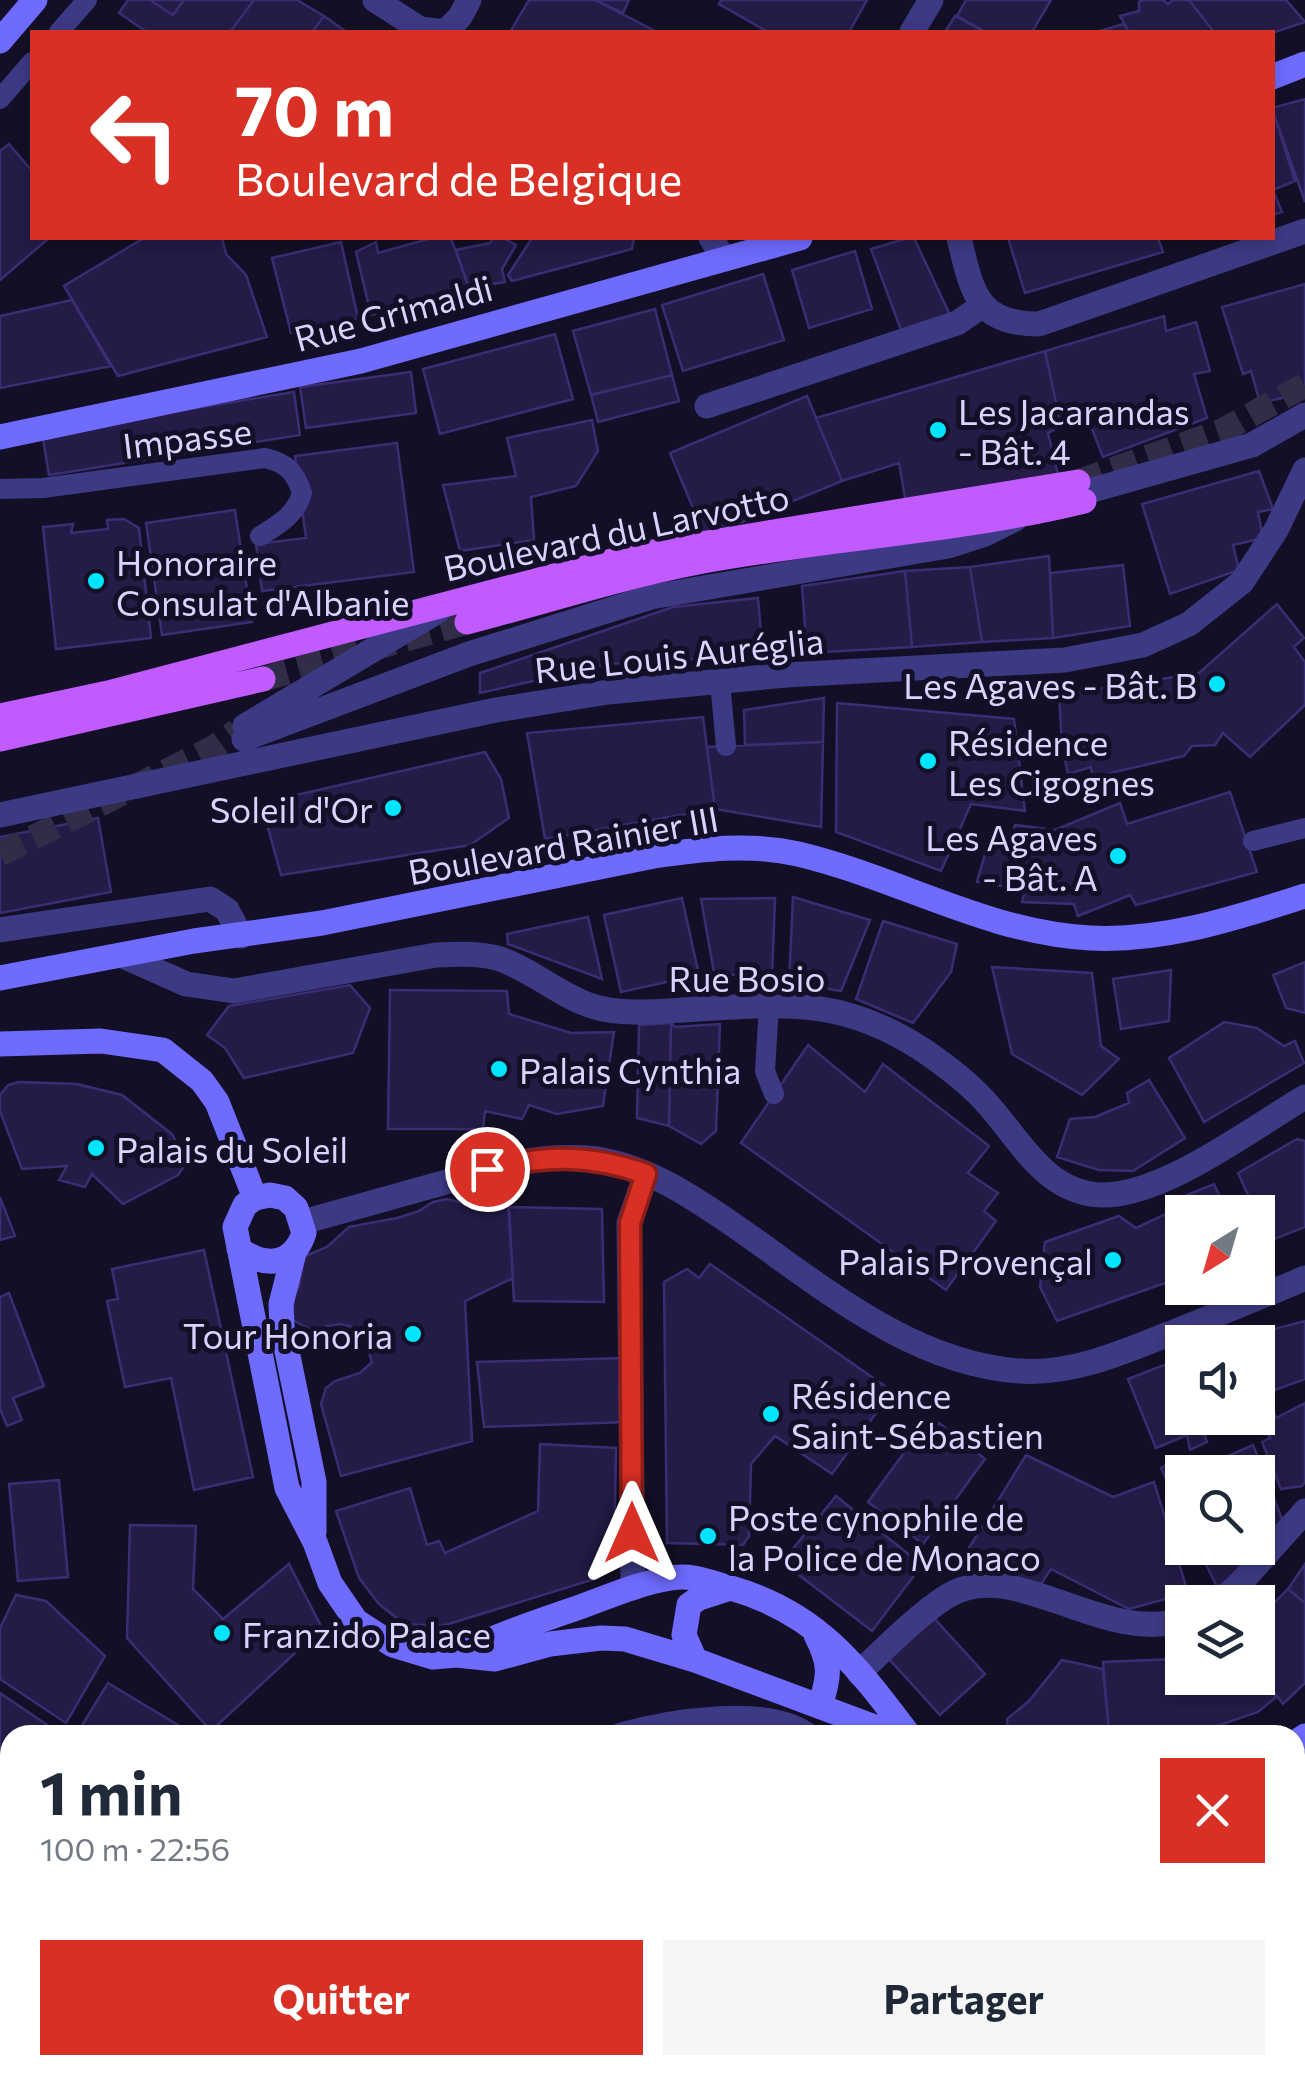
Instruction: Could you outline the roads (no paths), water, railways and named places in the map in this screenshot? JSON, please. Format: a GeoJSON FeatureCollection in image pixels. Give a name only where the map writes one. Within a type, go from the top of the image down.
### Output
{"type":"FeatureCollection","features":[{"type":"Feature","properties":{"kind":"main road"},"geometry":{"type":"LineString","coordinates":[[0,41],[34,0]]}},
{"type":"Feature","properties":{"kind":"main road"},"geometry":{"type":"LineString","coordinates":[[1275,76],[1305,64]]}},
{"type":"Feature","properties":{"kind":"main road","name":"Rue Grimaldi"},"geometry":{"type":"LineString","coordinates":[[0,438],[362,361],[717,248],[783,240]]}},
{"type":"Feature","properties":{"kind":"main road","name":"Boulevard du Larvotto"},"geometry":{"type":"LineString","coordinates":[[0,716],[464,610],[701,562],[1020,517],[1086,491]]}},
{"type":"Feature","properties":{"kind":"main road","name":"Boulevard du Larvotto"},"geometry":{"type":"LineString","coordinates":[[464,610],[696,543],[1086,491]]}},
{"type":"Feature","properties":{"kind":"main road"},"geometry":{"type":"LineString","coordinates":[[0,739],[263,679]]}},
{"type":"Feature","properties":{"kind":"main road","name":"Boulevard Rainier III"},"geometry":{"type":"LineString","coordinates":[[0,978],[322,924],[703,849],[752,848],[796,854],[1004,923],[1088,938],[1129,938],[1182,931],[1305,896]]}},
{"type":"Feature","properties":{"kind":"main road"},"geometry":{"type":"LineString","coordinates":[[0,1044],[101,1041],[163,1050],[202,1081],[217,1102],[255,1198]]}},
{"type":"Feature","properties":{"kind":"main road"},"geometry":{"type":"LineString","coordinates":[[315,1542],[314,1482],[282,1316],[283,1292],[304,1232],[303,1222],[285,1198],[270,1194],[255,1198],[238,1215],[235,1227],[287,1488],[330,1582],[356,1621],[393,1645],[433,1657],[495,1658],[550,1644],[600,1638],[648,1644],[869,1725]]}},
{"type":"Feature","properties":{"kind":"main road"},"geometry":{"type":"LineString","coordinates":[[240,1249],[253,1259],[269,1263],[294,1253]]}},
{"type":"Feature","properties":{"kind":"main road"},"geometry":{"type":"LineString","coordinates":[[456,1655],[633,1588],[674,1577],[696,1578],[762,1597],[811,1626],[832,1642],[901,1725]]}},
{"type":"Feature","properties":{"kind":"main road"},"geometry":{"type":"LineString","coordinates":[[696,1660],[684,1635],[689,1605],[698,1598],[730,1588]]}},
{"type":"Feature","properties":{"kind":"main road"},"geometry":{"type":"LineString","coordinates":[[808,1702],[827,1684],[828,1659],[811,1626]]}},
{"type":"Feature","properties":{"kind":"main road"},"geometry":{"type":"LineString","coordinates":[[808,1702],[859,1673]]}},
{"type":"Feature","properties":{"kind":"street"},"geometry":{"type":"LineString","coordinates":[[375,0],[420,28],[432,30]]}},
{"type":"Feature","properties":{"kind":"street"},"geometry":{"type":"LineString","coordinates":[[446,30],[469,0]]}},
{"type":"Feature","properties":{"kind":"street"},"geometry":{"type":"LineString","coordinates":[[913,30],[930,0]]}},
{"type":"Feature","properties":{"kind":"street"},"geometry":{"type":"LineString","coordinates":[[960,240],[971,286],[982,306],[998,319],[1038,324],[1305,232]]}},
{"type":"Feature","properties":{"kind":"street"},"geometry":{"type":"LineString","coordinates":[[707,406],[957,322],[982,306]]}},
{"type":"Feature","properties":{"kind":"street"},"geometry":{"type":"LineString","coordinates":[[1086,491],[1252,445],[1305,416]]}},
{"type":"Feature","properties":{"kind":"street","name":"Rue Louis Auréglia"},"geometry":{"type":"LineString","coordinates":[[0,815],[496,710],[608,692],[1065,660],[1142,645],[1189,624],[1242,582],[1303,484]]}},
{"type":"Feature","properties":{"kind":"street"},"geometry":{"type":"LineString","coordinates":[[464,610],[418,622],[241,735],[469,654],[632,603],[703,586],[948,546],[1020,517]]}},
{"type":"Feature","properties":{"kind":"street"},"geometry":{"type":"LineString","coordinates":[[0,930],[210,899],[227,910],[241,936]]}},
{"type":"Feature","properties":{"kind":"street","name":"Rue Bosio"},"geometry":{"type":"LineString","coordinates":[[121,956],[186,984],[234,992],[436,955],[470,953],[500,959],[593,1006],[638,1012],[802,1005],[839,1010],[921,1049],[978,1094],[1036,1165],[1067,1187],[1085,1193],[1132,1192],[1164,1182],[1305,1097]]}},
{"type":"Feature","properties":{"kind":"street"},"geometry":{"type":"LineString","coordinates":[[303,1222],[487,1169],[538,1158],[594,1159],[646,1174],[686,1193],[893,1332],[953,1359],[1008,1370],[1063,1368],[1112,1356],[1305,1278]]}},
{"type":"Feature","properties":{"kind":"street"},"geometry":{"type":"LineString","coordinates":[[633,1588],[630,1223],[646,1174]]}},
{"type":"Feature","properties":{"kind":"street"},"geometry":{"type":"LineString","coordinates":[[1239,1585],[1305,1512]]}},
{"type":"Feature","properties":{"kind":"street"},"geometry":{"type":"LineString","coordinates":[[859,1673],[947,1596],[970,1587],[1009,1585],[1118,1623],[1165,1625]]}},
{"type":"Feature","properties":{"kind":"street"},"geometry":{"type":"LineString","coordinates":[[754,1720],[808,1702],[818,1725]]}},
{"type":"Feature","properties":{"kind":"street"},"geometry":{"type":"LineString","coordinates":[[661,1725],[716,1719],[789,1725]]}},
{"type":"Feature","properties":{"kind":"lane"},"geometry":{"type":"LineString","coordinates":[[61,30],[87,0]]}},
{"type":"Feature","properties":{"kind":"lane"},"geometry":{"type":"LineString","coordinates":[[0,99],[30,64]]}},
{"type":"Feature","properties":{"kind":"lane","name":"Impasse"},"geometry":{"type":"LineString","coordinates":[[0,488],[43,488],[265,458],[282,462],[290,469],[302,493],[287,519],[260,536]]}},
{"type":"Feature","properties":{"kind":"lane"},"geometry":{"type":"LineString","coordinates":[[720,682],[726,746]]}},
{"type":"Feature","properties":{"kind":"lane"},"geometry":{"type":"LineString","coordinates":[[1252,841],[1305,828]]}},
{"type":"Feature","properties":{"kind":"lane"},"geometry":{"type":"LineString","coordinates":[[768,1006],[764,1071],[774,1094]]}},
{"type":"Feature","properties":{"kind":"tunnel"},"geometry":{"type":"LineString","coordinates":[[1078,482],[1222,431],[1305,385]]}},
{"type":"Feature","properties":{"kind":"tunnel"},"geometry":{"type":"LineString","coordinates":[[263,679],[467,622]]}},
{"type":"Feature","properties":{"kind":"tunnel"},"geometry":{"type":"LineString","coordinates":[[0,854],[213,748],[237,731]]}},
{"type":"Feature","properties":{"kind":"place","name":"Les Jacarandas - Bât. 4"},"geometry":{"type":"Point","coordinates":[938,430]}},
{"type":"Feature","properties":{"kind":"place","name":"Honoraire Consulat d'Albanie"},"geometry":{"type":"Point","coordinates":[96,581]}},
{"type":"Feature","properties":{"kind":"place","name":"Les Agaves - Bât. B"},"geometry":{"type":"Point","coordinates":[1217,684]}},
{"type":"Feature","properties":{"kind":"place","name":"Résidence Les Cigognes"},"geometry":{"type":"Point","coordinates":[928,761]}},
{"type":"Feature","properties":{"kind":"place","name":"Soleil d'Or"},"geometry":{"type":"Point","coordinates":[393,808]}},
{"type":"Feature","properties":{"kind":"place","name":"Les Agaves - Bât. A"},"geometry":{"type":"Point","coordinates":[1118,856]}},
{"type":"Feature","properties":{"kind":"place","name":"Palais Cynthia"},"geometry":{"type":"Point","coordinates":[499,1069]}},
{"type":"Feature","properties":{"kind":"place","name":"Palais du Soleil"},"geometry":{"type":"Point","coordinates":[96,1148]}},
{"type":"Feature","properties":{"kind":"place","name":"Palais Provençal"},"geometry":{"type":"Point","coordinates":[1113,1260]}},
{"type":"Feature","properties":{"kind":"place","name":"Tour Honoria"},"geometry":{"type":"Point","coordinates":[413,1334]}},
{"type":"Feature","properties":{"kind":"place","name":"Résidence Saint-Sébastien"},"geometry":{"type":"Point","coordinates":[771,1414]}},
{"type":"Feature","properties":{"kind":"place","name":"Poste cynophile de la Police de Monaco"},"geometry":{"type":"Point","coordinates":[708,1536]}},
{"type":"Feature","properties":{"kind":"place","name":"Franzido Palace"},"geometry":{"type":"Point","coordinates":[222,1633]}}]}
